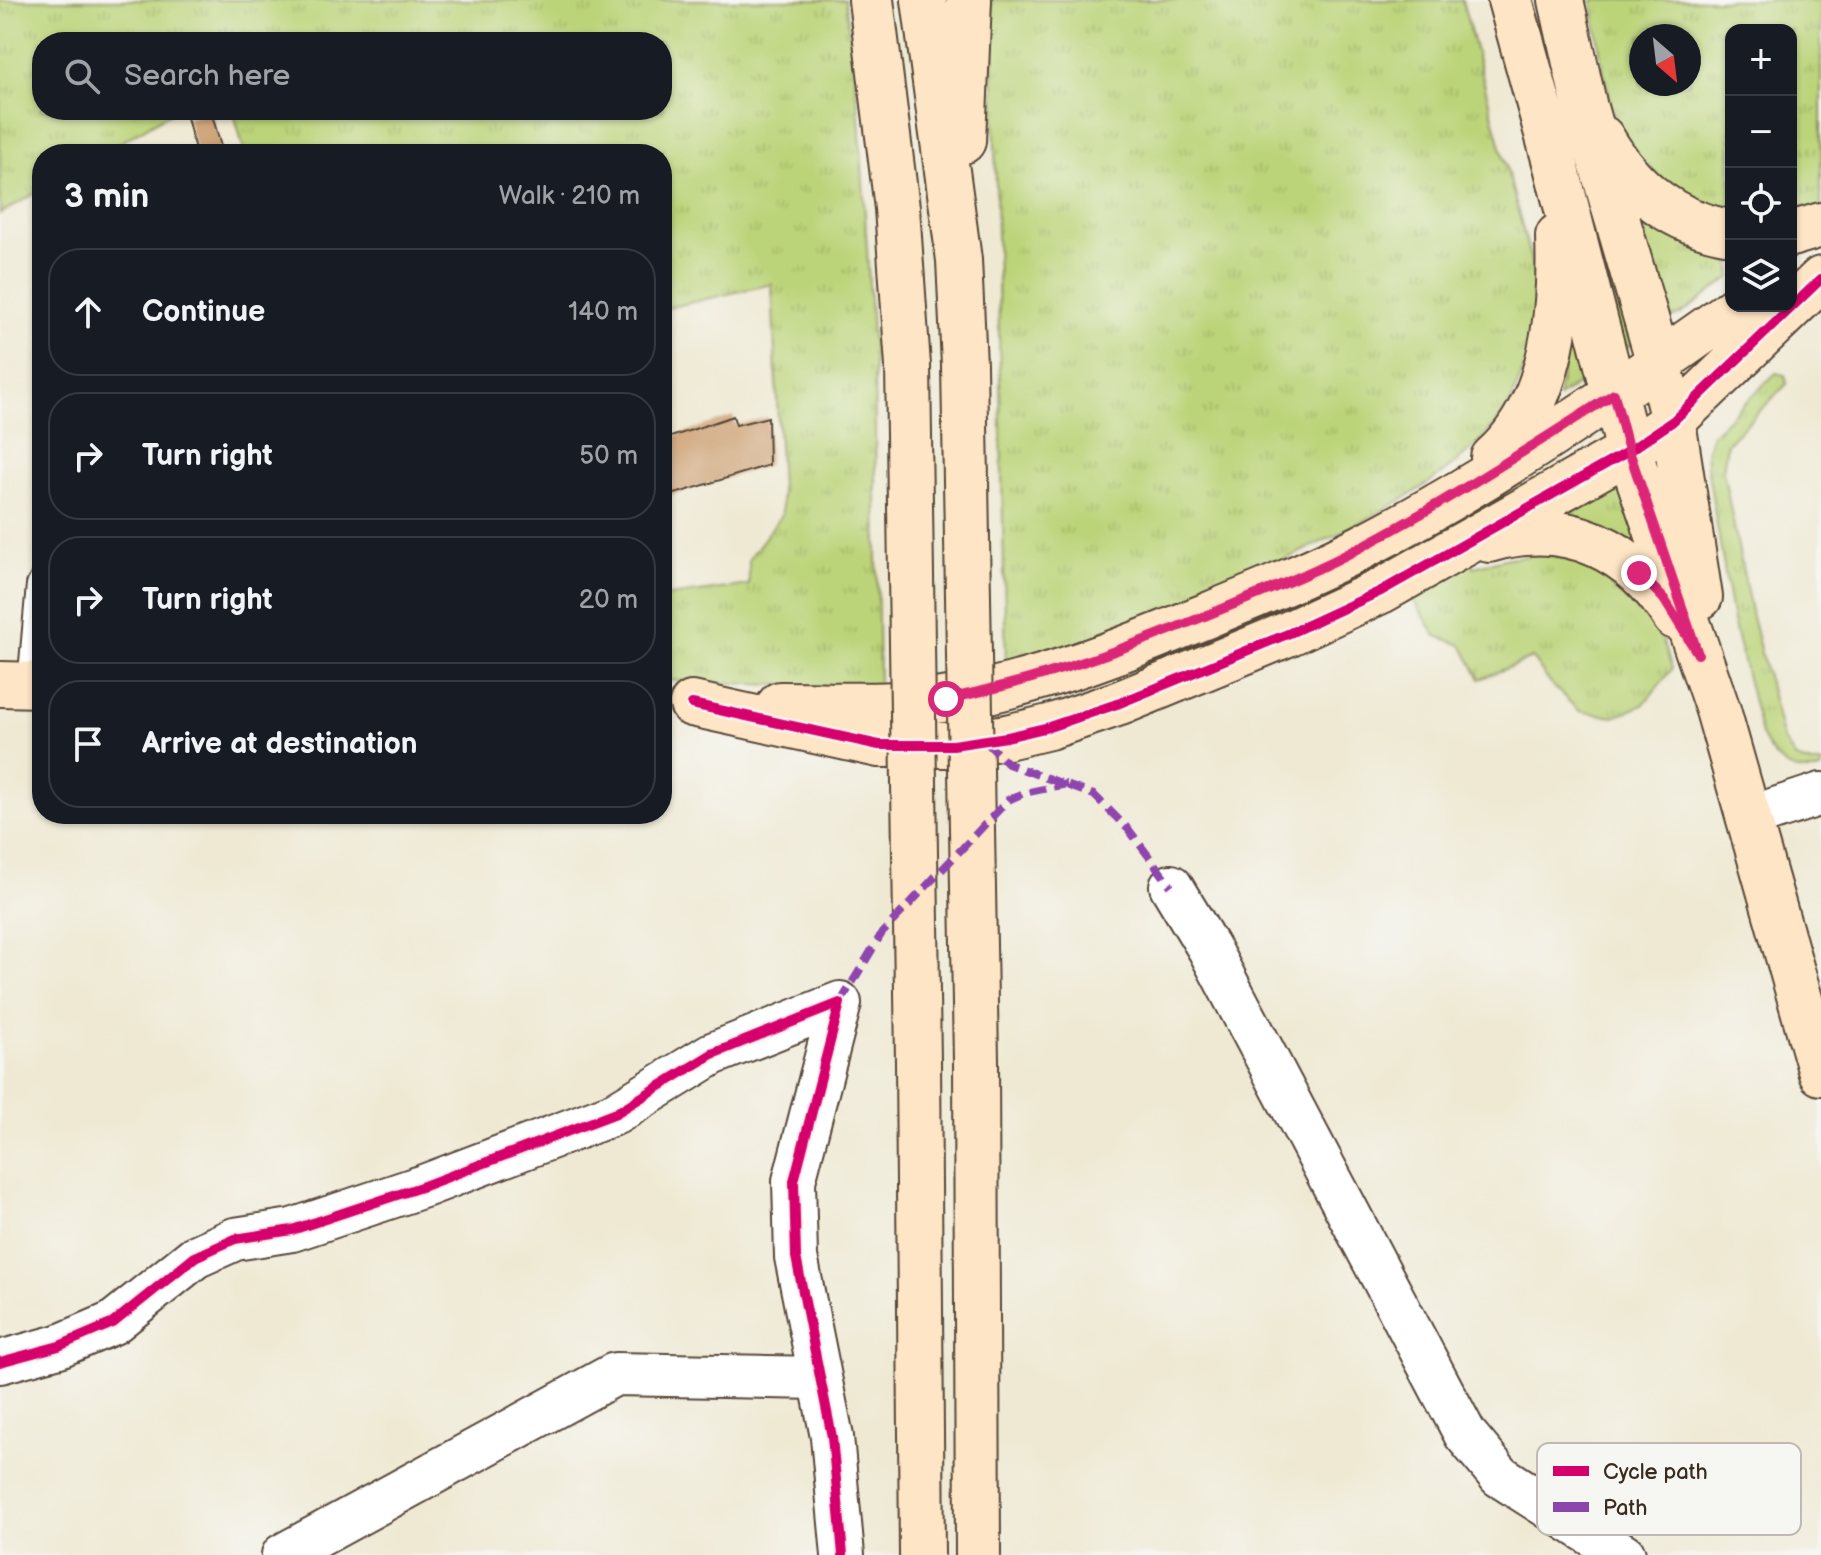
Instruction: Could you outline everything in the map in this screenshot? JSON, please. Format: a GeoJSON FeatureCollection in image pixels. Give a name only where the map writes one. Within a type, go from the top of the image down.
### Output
{"type":"FeatureCollection","features":[{"type":"Feature","properties":{"kind":"main road"},"geometry":{"type":"LineString","coordinates":[[871,0],[897,208],[908,366],[922,1555]]}},
{"type":"Feature","properties":{"kind":"main road"},"geometry":{"type":"LineString","coordinates":[[924,0],[959,260]]}},
{"type":"Feature","properties":{"kind":"main road"},"geometry":{"type":"LineString","coordinates":[[969,0],[959,260],[964,365],[976,1061],[978,1555]]}},
{"type":"Feature","properties":{"kind":"main road"},"geometry":{"type":"LineString","coordinates":[[1561,0],[1585,108],[1673,421],[1718,710]]}},
{"type":"Feature","properties":{"kind":"main road"},"geometry":{"type":"LineString","coordinates":[[1510,1],[1629,451],[1718,710],[1821,1073]]}},
{"type":"Feature","properties":{"kind":"main road"},"geometry":{"type":"LineString","coordinates":[[1585,108],[1615,159],[1651,199],[1684,220],[1725,230]]}},
{"type":"Feature","properties":{"kind":"main road"},"geometry":{"type":"LineString","coordinates":[[1449,498],[1511,443],[1538,392],[1553,332],[1558,295],[1556,166]]}},
{"type":"Feature","properties":{"kind":"main road"},"geometry":{"type":"LineString","coordinates":[[1797,232],[1821,225]]}},
{"type":"Feature","properties":{"kind":"main road"},"geometry":{"type":"LineString","coordinates":[[1797,265],[1821,248]]}},
{"type":"Feature","properties":{"kind":"main road"},"geometry":{"type":"LineString","coordinates":[[677,704],[879,745],[953,745],[1049,727],[1120,703],[1290,633],[1381,591],[1629,451],[1673,421],[1821,279]]}},
{"type":"Feature","properties":{"kind":"main road"},"geometry":{"type":"LineString","coordinates":[[677,704],[879,704],[946,699],[1006,688],[1092,661],[1298,577],[1363,546],[1449,498],[1614,394],[1731,312]]}},
{"type":"Feature","properties":{"kind":"main road"},"geometry":{"type":"LineString","coordinates":[[1452,550],[1504,535],[1535,531],[1560,532],[1578,537],[1601,547],[1639,573],[1664,599],[1698,654]]}},
{"type":"Feature","properties":{"kind":"street"},"geometry":{"type":"LineString","coordinates":[[1748,818],[1821,794]]}},
{"type":"Feature","properties":{"kind":"street"},"geometry":{"type":"LineString","coordinates":[[1171,886],[1209,949],[1465,1434],[1500,1476],[1537,1500]]}},
{"type":"Feature","properties":{"kind":"street"},"geometry":{"type":"LineString","coordinates":[[0,1362],[59,1346],[113,1323],[195,1257],[235,1239],[292,1230],[424,1186],[616,1113],[712,1054],[840,1003],[794,1181],[796,1257],[832,1437],[843,1555]]}},
{"type":"Feature","properties":{"kind":"street"},"geometry":{"type":"LineString","coordinates":[[283,1555],[615,1374],[820,1378]]}},
{"type":"Feature","properties":{"kind":"street"},"geometry":{"type":"LineString","coordinates":[[1593,1535],[1624,1555]]}},
{"type":"Feature","properties":{"kind":"lane"},"geometry":{"type":"LineString","coordinates":[[23,684],[32,620]]}},
{"type":"Feature","properties":{"kind":"green space"},"geometry":{"type":"Polygon","coordinates":[[[0,0],[845,0],[859,115],[874,367],[879,685],[819,687],[672,680],[672,596],[749,585],[749,559],[782,514],[772,284],[672,307],[672,144],[242,144],[236,120],[672,120],[672,32],[32,32],[32,120],[158,120],[118,144],[32,144],[32,195],[0,214],[0,0]]]}},
{"type":"Feature","properties":{"kind":"green space"},"geometry":{"type":"Polygon","coordinates":[[[992,0],[1462,0],[1531,260],[1536,309],[1534,344],[1507,408],[1484,437],[1434,479],[1349,529],[1221,589],[1115,632],[1006,665],[992,0]]]}},
{"type":"Feature","properties":{"kind":"green space"},"geometry":{"type":"Polygon","coordinates":[[[1592,0],[1821,0],[1821,208],[1797,218],[1797,24],[1725,24],[1725,216],[1693,208],[1620,140],[1602,65],[1592,0]]]}},
{"type":"Feature","properties":{"kind":"green space"},"geometry":{"type":"Polygon","coordinates":[[[1633,211],[1725,249],[1725,281],[1681,314],[1671,318],[1667,315],[1633,211]]]}},
{"type":"Feature","properties":{"kind":"green space"},"geometry":{"type":"Polygon","coordinates":[[[1594,233],[1599,233],[1631,344],[1627,347],[1621,345],[1594,233]]]}},
{"type":"Feature","properties":{"kind":"green space"},"geometry":{"type":"Polygon","coordinates":[[[1573,315],[1589,378],[1558,397],[1573,315]]]}},
{"type":"Feature","properties":{"kind":"green space"},"geometry":{"type":"Polygon","coordinates":[[[1776,373],[1785,375],[1787,384],[1727,443],[1723,471],[1752,617],[1783,739],[1796,759],[1821,764],[1821,770],[1801,771],[1785,764],[1761,735],[1733,621],[1708,472],[1706,452],[1712,434],[1776,373]]]}},
{"type":"Feature","properties":{"kind":"green space"},"geometry":{"type":"Polygon","coordinates":[[[1622,482],[1655,564],[1568,515],[1622,482]]]}},
{"type":"Feature","properties":{"kind":"green space"},"geometry":{"type":"Polygon","coordinates":[[[1546,554],[1579,564],[1609,579],[1635,601],[1656,628],[1672,669],[1643,705],[1614,717],[1579,711],[1550,683],[1532,658],[1480,679],[1462,645],[1436,636],[1411,595],[1471,561],[1474,567],[1508,558],[1546,554]]]}},
{"type":"Feature","properties":{"kind":"building"},"geometry":{"type":"Polygon","coordinates":[[[188,120],[214,120],[220,144],[194,144],[188,120]]]}},
{"type":"Feature","properties":{"kind":"building"},"geometry":{"type":"Polygon","coordinates":[[[733,416],[736,425],[768,417],[769,465],[672,495],[672,437],[733,416]]]}},
{"type":"Feature","properties":{"kind":"marked path"},"geometry":{"type":"LineString","coordinates":[[985,741],[1008,764],[1094,795],[1129,830],[1171,886]]}},
{"type":"Feature","properties":{"kind":"marked path"},"geometry":{"type":"LineString","coordinates":[[840,1003],[882,933],[1008,800],[1024,793],[1067,784]]}},
{"type":"Feature","properties":{"kind":"cycle path"},"geometry":{"type":"LineString","coordinates":[[692,704],[879,745],[953,745],[1049,727],[1120,703],[1290,633],[1381,591],[1629,451],[1673,421],[1821,279]]}},
{"type":"Feature","properties":{"kind":"cycle path"},"geometry":{"type":"LineString","coordinates":[[0,1362],[59,1346],[113,1323],[195,1257],[235,1239],[292,1230],[424,1186],[616,1113],[712,1054],[840,1003],[794,1181],[796,1257],[832,1437],[843,1555]]}},
{"type":"Feature","properties":{"kind":"route"},"geometry":{"type":"LineString","coordinates":[[946,699],[1006,688],[1092,661],[1298,577],[1363,546],[1449,498],[1614,394],[1629,451],[1698,654],[1664,599],[1639,573]]}}]}
